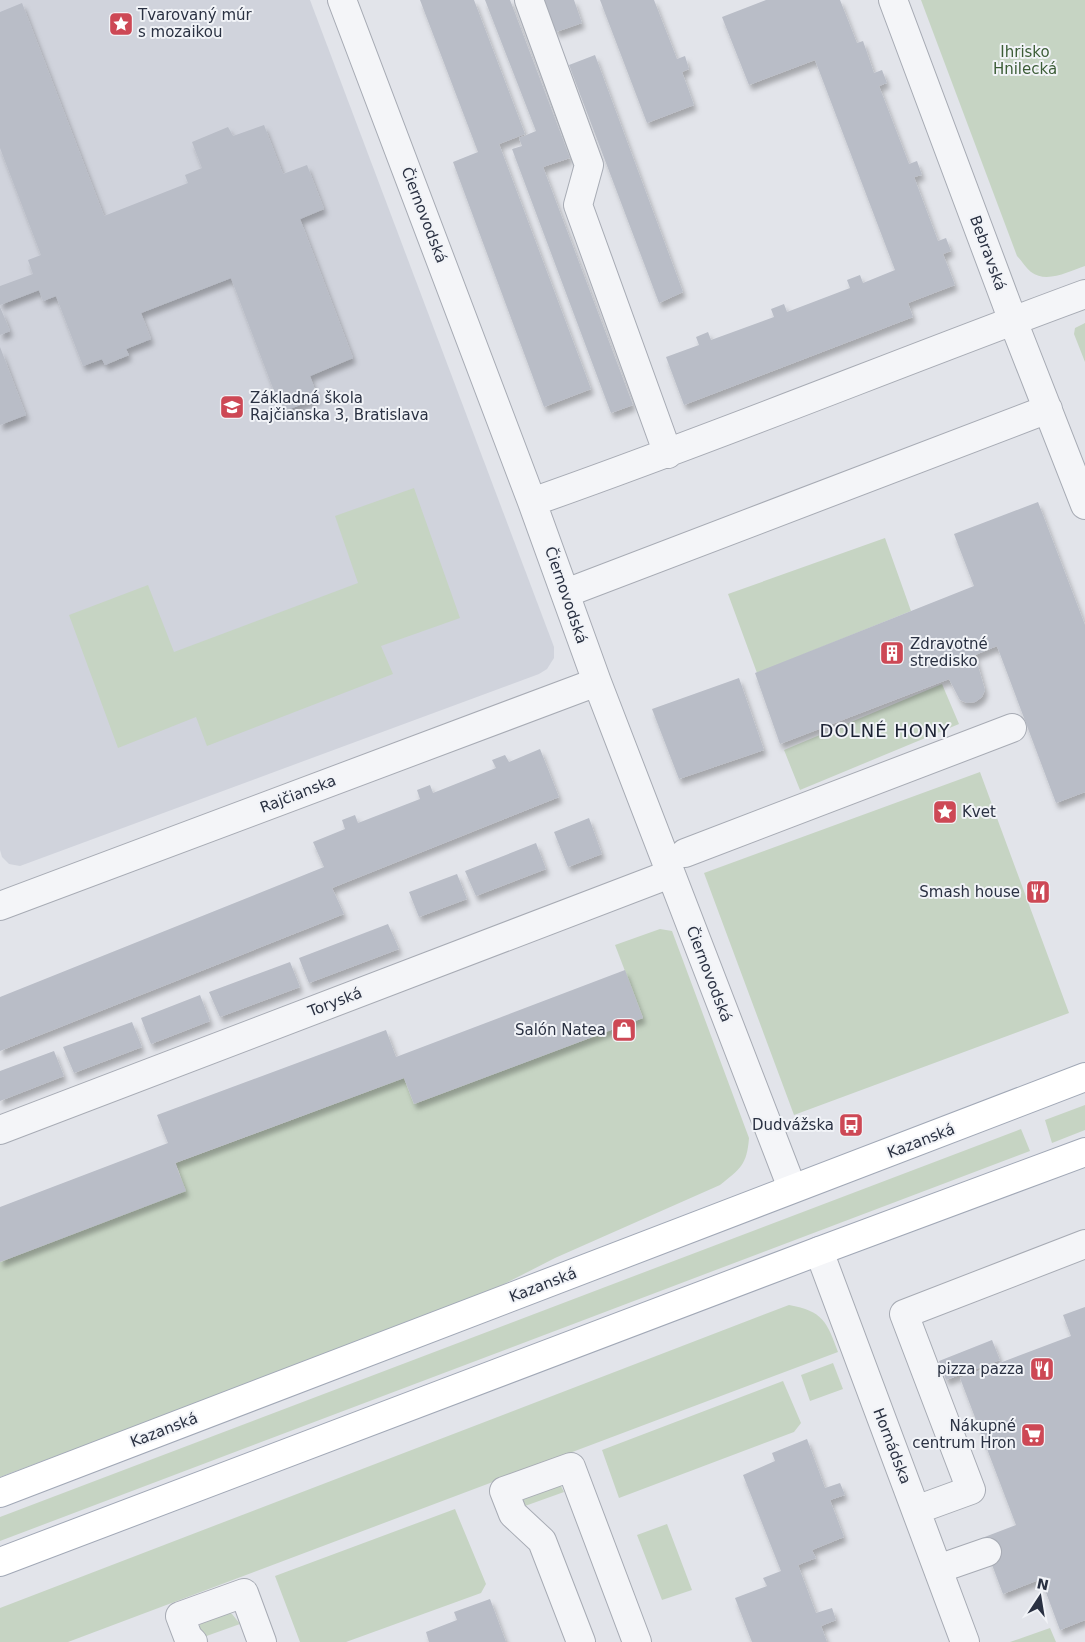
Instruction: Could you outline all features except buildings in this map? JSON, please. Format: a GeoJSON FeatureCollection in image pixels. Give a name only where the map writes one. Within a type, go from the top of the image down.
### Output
{"type":"FeatureCollection","features":[{"type":"Feature","properties":{"kind":"main road","name":"Kazanská"},"geometry":{"type":"LineString","coordinates":[[0,1493],[1085,1077]]}},
{"type":"Feature","properties":{"kind":"main road"},"geometry":{"type":"LineString","coordinates":[[0,1562],[818,1251],[1085,1152]]}},
{"type":"Feature","properties":{"kind":"street","name":"Čiernovodská"},"geometry":{"type":"LineString","coordinates":[[342,0],[532,502],[597,682],[677,863],[792,1188]]}},
{"type":"Feature","properties":{"kind":"street"},"geometry":{"type":"LineString","coordinates":[[529,0],[589,165],[578,205],[668,454]]}},
{"type":"Feature","properties":{"kind":"street","name":"Bebravská"},"geometry":{"type":"LineString","coordinates":[[893,0],[1013,321],[1085,504]]}},
{"type":"Feature","properties":{"kind":"street"},"geometry":{"type":"LineString","coordinates":[[532,502],[668,454],[1085,294]]}},
{"type":"Feature","properties":{"kind":"street"},"geometry":{"type":"LineString","coordinates":[[566,593],[1048,409]]}},
{"type":"Feature","properties":{"kind":"street","name":"Rajčianska"},"geometry":{"type":"LineString","coordinates":[[0,906],[597,682]]}},
{"type":"Feature","properties":{"kind":"street","name":"Toryská"},"geometry":{"type":"LineString","coordinates":[[0,1130],[677,863],[1012,728]]}},
{"type":"Feature","properties":{"kind":"street"},"geometry":{"type":"LineString","coordinates":[[916,1510],[971,1490],[904,1314],[1085,1244]]}},
{"type":"Feature","properties":{"kind":"street","name":"Hornádska"},"geometry":{"type":"LineString","coordinates":[[818,1251],[965,1642]]}},
{"type":"Feature","properties":{"kind":"street"},"geometry":{"type":"LineString","coordinates":[[581,1642],[542,1541],[513,1514],[504,1491],[571,1467],[637,1642]]}},
{"type":"Feature","properties":{"kind":"street"},"geometry":{"type":"LineString","coordinates":[[938,1569],[988,1552]]}},
{"type":"Feature","properties":{"kind":"street"},"geometry":{"type":"LineString","coordinates":[[193,1642],[188,1637],[180,1616],[244,1593],[262,1642]]}},
{"type":"Feature","properties":{"kind":"shaded area","name":"Základná škola Rajčianska 3, Bratislava"},"geometry":{"type":"Polygon","coordinates":[[[0,0],[310,0],[554,647],[554,658],[547,669],[539,674],[20,866],[9,864],[2,857],[0,850],[0,0]]]}},
{"type":"Feature","properties":{"kind":"green space","name":"Ihrisko Hnilecká"},"geometry":{"type":"Polygon","coordinates":[[[921,0],[1085,0],[1085,266],[1051,277],[1044,277],[1027,269],[1017,256],[921,0]]]}},
{"type":"Feature","properties":{"kind":"green space"},"geometry":{"type":"Polygon","coordinates":[[[1085,323],[1085,362],[1074,334],[1075,328],[1085,323]]]}},
{"type":"Feature","properties":{"kind":"green space"},"geometry":{"type":"Polygon","coordinates":[[[414,488],[460,618],[381,646],[393,674],[207,746],[196,717],[118,748],[69,615],[148,585],[174,652],[358,583],[335,516],[414,488]]]}},
{"type":"Feature","properties":{"kind":"green space"},"geometry":{"type":"Polygon","coordinates":[[[885,538],[911,611],[757,673],[728,594],[885,538]]]}},
{"type":"Feature","properties":{"kind":"green space"},"geometry":{"type":"Polygon","coordinates":[[[942,684],[959,724],[800,790],[784,750],[942,684]]]}},
{"type":"Feature","properties":{"kind":"green space"},"geometry":{"type":"Polygon","coordinates":[[[980,772],[1069,1013],[794,1115],[704,873],[980,772]]]}},
{"type":"Feature","properties":{"kind":"green space"},"geometry":{"type":"Polygon","coordinates":[[[660,929],[672,931],[749,1138],[744,1161],[733,1175],[720,1185],[555,1258],[475,1299],[0,1477],[0,1262],[185,1191],[176,1163],[404,1078],[414,1104],[643,1018],[615,945],[660,929]]]}},
{"type":"Feature","properties":{"kind":"green space"},"geometry":{"type":"Polygon","coordinates":[[[1085,1105],[1085,1130],[1052,1143],[1045,1120],[1085,1105]]]}},
{"type":"Feature","properties":{"kind":"green space"},"geometry":{"type":"Polygon","coordinates":[[[1021,1129],[1030,1151],[0,1541],[0,1517],[1021,1129]]]}},
{"type":"Feature","properties":{"kind":"green space"},"geometry":{"type":"Polygon","coordinates":[[[789,1305],[817,1315],[827,1326],[838,1352],[68,1642],[0,1642],[0,1608],[789,1305]]]}},
{"type":"Feature","properties":{"kind":"green space"},"geometry":{"type":"Polygon","coordinates":[[[833,1363],[843,1389],[810,1401],[801,1375],[833,1363]]]}},
{"type":"Feature","properties":{"kind":"green space"},"geometry":{"type":"Polygon","coordinates":[[[783,1381],[801,1423],[794,1432],[619,1498],[602,1450],[783,1381]]]}},
{"type":"Feature","properties":{"kind":"green space"},"geometry":{"type":"Polygon","coordinates":[[[557,1483],[564,1492],[525,1506],[523,1502],[526,1490],[557,1483]]]}},
{"type":"Feature","properties":{"kind":"green space"},"geometry":{"type":"Polygon","coordinates":[[[455,1509],[486,1584],[481,1593],[346,1642],[300,1642],[275,1576],[455,1509]]]}},
{"type":"Feature","properties":{"kind":"green space"},"geometry":{"type":"Polygon","coordinates":[[[667,1524],[692,1590],[662,1600],[637,1535],[667,1524]]]}},
{"type":"Feature","properties":{"kind":"green space"},"geometry":{"type":"Polygon","coordinates":[[[224,1611],[232,1614],[240,1624],[201,1638],[199,1631],[201,1619],[224,1611]]]}},
{"type":"Feature","properties":{"kind":"green space"},"geometry":{"type":"Polygon","coordinates":[[[1050,1628],[1056,1642],[1010,1642],[1050,1628]]]}},
{"type":"Feature","properties":{"kind":"place","name":"Tvarovaný múr s mozaikou"},"geometry":{"type":"Point","coordinates":[121,24]}},
{"type":"Feature","properties":{"kind":"place","name":"Základná škola Rajčianska 3, Bratislava"},"geometry":{"type":"Point","coordinates":[232,407]}},
{"type":"Feature","properties":{"kind":"place","name":"Zdravotné stredisko"},"geometry":{"type":"Point","coordinates":[892,653]}},
{"type":"Feature","properties":{"kind":"place","name":"Kvet"},"geometry":{"type":"Point","coordinates":[945,812]}},
{"type":"Feature","properties":{"kind":"place","name":"Smash house"},"geometry":{"type":"Point","coordinates":[1038,892]}},
{"type":"Feature","properties":{"kind":"place","name":"Salón Natea"},"geometry":{"type":"Point","coordinates":[624,1030]}},
{"type":"Feature","properties":{"kind":"place","name":"Dudvážska"},"geometry":{"type":"Point","coordinates":[851,1125]}},
{"type":"Feature","properties":{"kind":"place","name":"pizza pazza"},"geometry":{"type":"Point","coordinates":[1042,1369]}},
{"type":"Feature","properties":{"kind":"place","name":"Nákupné centrum Hron"},"geometry":{"type":"Point","coordinates":[1033,1435]}},
{"type":"Feature","properties":{"kind":"district","name":"DOLNÉ HONY"},"geometry":{"type":"Point","coordinates":[885,731]}}]}
